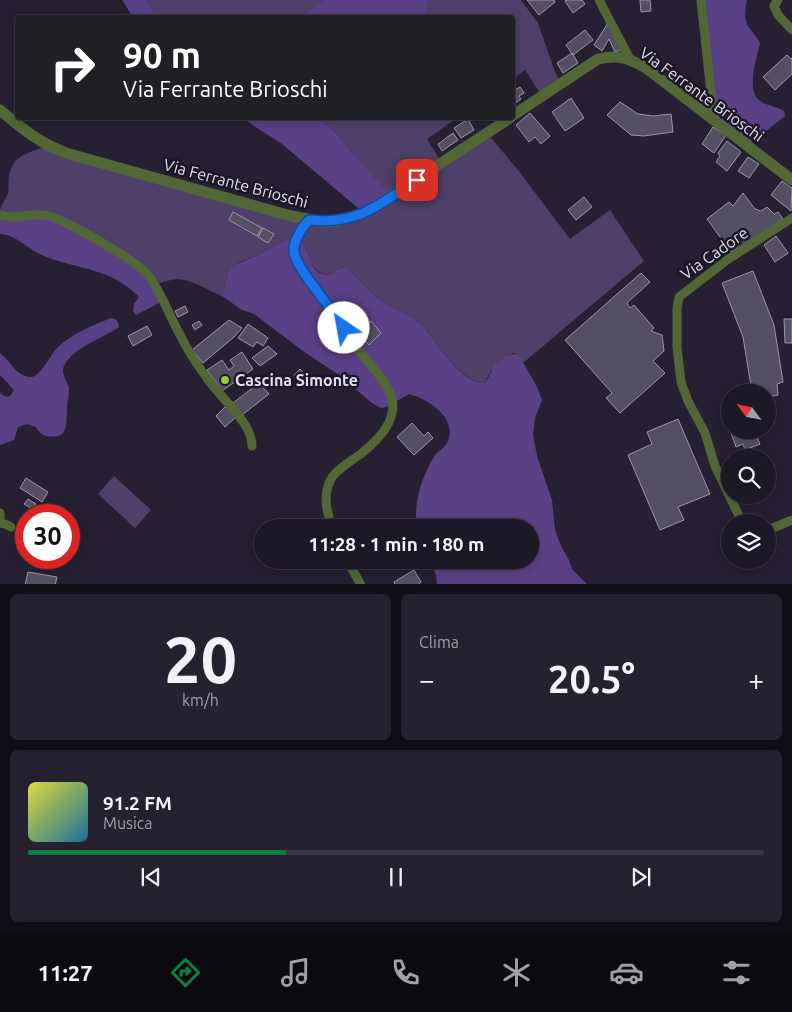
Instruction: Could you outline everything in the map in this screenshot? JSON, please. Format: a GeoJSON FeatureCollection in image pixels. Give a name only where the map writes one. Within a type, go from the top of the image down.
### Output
{"type":"FeatureCollection","features":[{"type":"Feature","properties":{"kind":"street"},"geometry":{"type":"LineString","coordinates":[[599,0],[630,59]]}},
{"type":"Feature","properties":{"kind":"street"},"geometry":{"type":"LineString","coordinates":[[701,0],[714,121]]}},
{"type":"Feature","properties":{"kind":"street"},"geometry":{"type":"LineString","coordinates":[[778,0],[774,6],[778,15],[792,30]]}},
{"type":"Feature","properties":{"kind":"street","name":"Via Ferrante Brioschi"},"geometry":{"type":"LineString","coordinates":[[515,114],[598,59],[612,56],[630,59],[646,68],[792,180]]}},
{"type":"Feature","properties":{"kind":"street","name":"Via Ferrante Brioschi"},"geometry":{"type":"LineString","coordinates":[[0,110],[32,137],[66,153],[309,220],[338,221],[366,212],[506,120]]}},
{"type":"Feature","properties":{"kind":"street"},"geometry":{"type":"LineString","coordinates":[[0,215],[19,218],[39,214],[47,216],[82,232],[143,269],[155,285],[195,362],[250,432],[252,446]]}},
{"type":"Feature","properties":{"kind":"street","name":"Via Cadore"},"geometry":{"type":"LineString","coordinates":[[738,514],[715,466],[705,433],[688,401],[681,382],[677,346],[677,309],[679,297],[727,260],[792,218]]}},
{"type":"Feature","properties":{"kind":"street"},"geometry":{"type":"LineString","coordinates":[[309,220],[296,240],[294,251],[297,263],[391,395],[394,409],[393,416],[385,429],[363,452],[332,477],[327,490],[326,505],[329,519]]}},
{"type":"Feature","properties":{"kind":"street"},"geometry":{"type":"LineString","coordinates":[[0,513],[0,518]]}},
{"type":"Feature","properties":{"kind":"street"},"geometry":{"type":"LineString","coordinates":[[776,527],[792,520]]}},
{"type":"Feature","properties":{"kind":"street"},"geometry":{"type":"LineString","coordinates":[[0,523],[11,527]]}},
{"type":"Feature","properties":{"kind":"street"},"geometry":{"type":"LineString","coordinates":[[352,569],[361,584]]}},
{"type":"Feature","properties":{"kind":"shaded area"},"geometry":{"type":"Polygon","coordinates":[[[122,0],[146,0],[156,15],[132,15],[122,0]]]}},
{"type":"Feature","properties":{"kind":"shaded area"},"geometry":{"type":"Polygon","coordinates":[[[146,0],[323,0],[306,15],[156,15],[146,0]]]}},
{"type":"Feature","properties":{"kind":"shaded area"},"geometry":{"type":"Polygon","coordinates":[[[323,0],[427,0],[428,8],[426,15],[304,15],[323,0]]]}},
{"type":"Feature","properties":{"kind":"shaded area"},"geometry":{"type":"Polygon","coordinates":[[[427,0],[521,0],[538,23],[555,72],[561,83],[542,96],[525,70],[515,78],[515,15],[426,15],[428,8],[427,0]]]}},
{"type":"Feature","properties":{"kind":"shaded area"},"geometry":{"type":"Polygon","coordinates":[[[701,0],[747,0],[745,19],[760,43],[753,81],[755,95],[761,102],[784,111],[785,116],[747,146],[714,121],[701,0]]]}},
{"type":"Feature","properties":{"kind":"shaded area"},"geometry":{"type":"Polygon","coordinates":[[[246,120],[321,120],[339,136],[391,196],[366,212],[358,208],[282,144],[246,120]]]}},
{"type":"Feature","properties":{"kind":"shaded area"},"geometry":{"type":"Polygon","coordinates":[[[321,120],[454,120],[427,139],[442,163],[487,133],[518,170],[570,239],[610,210],[644,261],[523,363],[519,355],[513,353],[491,370],[485,383],[476,381],[458,369],[422,325],[412,317],[380,300],[347,267],[339,268],[330,275],[316,270],[306,248],[283,241],[258,255],[239,262],[228,272],[222,296],[184,280],[165,281],[155,285],[0,215],[2,205],[8,193],[11,168],[15,162],[23,155],[47,145],[325,222],[390,196],[339,136],[321,120]]]}},
{"type":"Feature","properties":{"kind":"shaded area"},"geometry":{"type":"Polygon","coordinates":[[[0,215],[47,216],[143,269],[163,301],[136,315],[133,311],[134,304],[139,297],[129,287],[106,275],[44,256],[12,237],[0,234],[0,215]]]}},
{"type":"Feature","properties":{"kind":"shaded area"},"geometry":{"type":"Polygon","coordinates":[[[296,240],[302,244],[315,270],[319,272],[330,275],[339,268],[347,267],[380,300],[407,314],[422,325],[450,361],[467,376],[476,381],[485,383],[495,364],[512,354],[519,355],[542,400],[535,418],[533,435],[537,456],[552,500],[555,530],[572,569],[587,584],[437,584],[433,569],[539,569],[539,519],[416,519],[416,508],[426,472],[435,455],[448,441],[449,425],[445,417],[433,405],[409,394],[387,407],[381,408],[372,403],[339,375],[254,314],[242,310],[222,296],[228,272],[234,265],[258,255],[283,241],[296,240]]]}},
{"type":"Feature","properties":{"kind":"shaded area"},"geometry":{"type":"Polygon","coordinates":[[[111,318],[117,321],[119,327],[76,352],[63,368],[63,374],[69,389],[66,425],[63,433],[54,437],[45,436],[36,427],[27,424],[18,427],[14,440],[0,445],[0,393],[6,397],[10,396],[14,390],[0,375],[0,353],[20,373],[33,377],[41,371],[54,351],[69,338],[82,330],[111,318]]]}},
{"type":"Feature","properties":{"kind":"shaded area"},"geometry":{"type":"Polygon","coordinates":[[[114,476],[151,510],[135,528],[98,494],[114,476]]]}},
{"type":"Feature","properties":{"kind":"building"},"geometry":{"type":"Polygon","coordinates":[[[527,0],[554,0],[555,2],[539,15],[527,0]]]}},
{"type":"Feature","properties":{"kind":"building"},"geometry":{"type":"Polygon","coordinates":[[[566,0],[582,0],[585,4],[573,13],[566,0]]]}},
{"type":"Feature","properties":{"kind":"building"},"geometry":{"type":"Polygon","coordinates":[[[640,0],[650,0],[651,11],[641,12],[640,0]]]}},
{"type":"Feature","properties":{"kind":"building"},"geometry":{"type":"Polygon","coordinates":[[[608,23],[623,49],[615,52],[609,39],[602,51],[594,45],[608,23]]]}},
{"type":"Feature","properties":{"kind":"building"},"geometry":{"type":"Polygon","coordinates":[[[585,30],[593,40],[573,55],[566,45],[585,30]]]}},
{"type":"Feature","properties":{"kind":"building"},"geometry":{"type":"Polygon","coordinates":[[[572,53],[578,63],[563,73],[557,63],[572,53]]]}},
{"type":"Feature","properties":{"kind":"building"},"geometry":{"type":"Polygon","coordinates":[[[787,55],[792,58],[792,74],[775,90],[763,77],[787,55]]]}},
{"type":"Feature","properties":{"kind":"building"},"geometry":{"type":"Polygon","coordinates":[[[520,87],[524,93],[519,96],[521,99],[515,103],[515,90],[520,87]]]}},
{"type":"Feature","properties":{"kind":"building"},"geometry":{"type":"Polygon","coordinates":[[[571,98],[584,118],[565,131],[552,112],[571,98]]]}},
{"type":"Feature","properties":{"kind":"building"},"geometry":{"type":"Polygon","coordinates":[[[620,102],[638,114],[653,116],[671,114],[673,132],[644,136],[631,135],[607,115],[620,102]]]}},
{"type":"Feature","properties":{"kind":"building"},"geometry":{"type":"Polygon","coordinates":[[[530,113],[550,136],[541,144],[535,137],[529,142],[516,125],[530,113]]]}},
{"type":"Feature","properties":{"kind":"building"},"geometry":{"type":"Polygon","coordinates":[[[469,120],[474,130],[461,138],[454,128],[469,120]]]}},
{"type":"Feature","properties":{"kind":"building"},"geometry":{"type":"Polygon","coordinates":[[[713,127],[726,135],[714,153],[702,144],[713,127]]]}},
{"type":"Feature","properties":{"kind":"building"},"geometry":{"type":"Polygon","coordinates":[[[453,133],[458,140],[442,151],[438,144],[453,133]]]}},
{"type":"Feature","properties":{"kind":"building"},"geometry":{"type":"Polygon","coordinates":[[[727,141],[741,152],[727,171],[716,162],[720,156],[718,153],[727,141]]]}},
{"type":"Feature","properties":{"kind":"building"},"geometry":{"type":"Polygon","coordinates":[[[748,157],[759,164],[749,178],[738,171],[748,157]]]}},
{"type":"Feature","properties":{"kind":"building"},"geometry":{"type":"Polygon","coordinates":[[[782,181],[792,188],[791,211],[771,195],[782,181]]]}},
{"type":"Feature","properties":{"kind":"building"},"geometry":{"type":"Polygon","coordinates":[[[743,193],[755,209],[761,211],[767,207],[774,214],[778,212],[783,219],[731,252],[707,219],[729,202],[733,206],[743,193]]]}},
{"type":"Feature","properties":{"kind":"building"},"geometry":{"type":"Polygon","coordinates":[[[584,197],[592,207],[576,220],[568,210],[584,197]]]}},
{"type":"Feature","properties":{"kind":"building"},"geometry":{"type":"Polygon","coordinates":[[[233,212],[262,228],[257,236],[229,220],[233,212]]]}},
{"type":"Feature","properties":{"kind":"building"},"geometry":{"type":"Polygon","coordinates":[[[263,228],[274,234],[268,243],[258,237],[263,228]]]}},
{"type":"Feature","properties":{"kind":"building"},"geometry":{"type":"Polygon","coordinates":[[[776,236],[788,253],[775,262],[764,245],[776,236]]]}},
{"type":"Feature","properties":{"kind":"building"},"geometry":{"type":"Polygon","coordinates":[[[753,271],[774,325],[783,382],[777,384],[778,395],[776,395],[776,384],[751,384],[743,337],[722,283],[753,271]]]}},
{"type":"Feature","properties":{"kind":"building"},"geometry":{"type":"Polygon","coordinates":[[[641,273],[650,282],[627,303],[630,308],[634,305],[654,328],[651,331],[662,335],[664,351],[653,361],[665,373],[620,413],[606,398],[612,393],[565,340],[641,273]]]}},
{"type":"Feature","properties":{"kind":"building"},"geometry":{"type":"Polygon","coordinates":[[[185,306],[188,312],[178,317],[175,311],[185,306]]]}},
{"type":"Feature","properties":{"kind":"building"},"geometry":{"type":"Polygon","coordinates":[[[784,319],[792,319],[792,343],[785,343],[784,319]]]}},
{"type":"Feature","properties":{"kind":"building"},"geometry":{"type":"Polygon","coordinates":[[[229,320],[242,328],[203,363],[192,350],[229,320]]]}},
{"type":"Feature","properties":{"kind":"building"},"geometry":{"type":"Polygon","coordinates":[[[199,321],[202,325],[195,330],[192,325],[199,321]]]}},
{"type":"Feature","properties":{"kind":"building"},"geometry":{"type":"Polygon","coordinates":[[[371,321],[381,333],[369,345],[358,333],[371,321]]]}},
{"type":"Feature","properties":{"kind":"building"},"geometry":{"type":"Polygon","coordinates":[[[248,324],[268,338],[263,346],[257,342],[253,347],[238,338],[248,324]]]}},
{"type":"Feature","properties":{"kind":"building"},"geometry":{"type":"Polygon","coordinates":[[[147,326],[152,335],[133,346],[128,336],[147,326]]]}},
{"type":"Feature","properties":{"kind":"building"},"geometry":{"type":"Polygon","coordinates":[[[268,346],[277,354],[260,366],[252,358],[268,346]]]}},
{"type":"Feature","properties":{"kind":"building","name":"Cascina Simonte"},"geometry":{"type":"Polygon","coordinates":[[[242,352],[253,369],[222,391],[207,370],[222,360],[229,370],[234,366],[230,360],[242,352]]]}},
{"type":"Feature","properties":{"kind":"building"},"geometry":{"type":"Polygon","coordinates":[[[300,369],[308,378],[302,384],[294,375],[300,369]]]}},
{"type":"Feature","properties":{"kind":"building"},"geometry":{"type":"Polygon","coordinates":[[[259,383],[269,394],[242,415],[233,403],[259,383]]]}},
{"type":"Feature","properties":{"kind":"building"},"geometry":{"type":"Polygon","coordinates":[[[226,406],[236,417],[225,427],[216,416],[226,406]]]}},
{"type":"Feature","properties":{"kind":"building"},"geometry":{"type":"Polygon","coordinates":[[[678,419],[710,494],[678,507],[684,520],[660,530],[628,455],[652,444],[647,432],[678,419]]]}},
{"type":"Feature","properties":{"kind":"building"},"geometry":{"type":"Polygon","coordinates":[[[412,423],[424,436],[428,432],[433,438],[414,455],[397,437],[412,423]]]}},
{"type":"Feature","properties":{"kind":"building"},"geometry":{"type":"Polygon","coordinates":[[[733,439],[758,439],[760,444],[748,449],[745,449],[743,444],[736,447],[733,439]]]}},
{"type":"Feature","properties":{"kind":"building"},"geometry":{"type":"Polygon","coordinates":[[[26,478],[48,492],[42,502],[20,488],[26,478]]]}},
{"type":"Feature","properties":{"kind":"building"},"geometry":{"type":"Polygon","coordinates":[[[28,499],[36,504],[24,504],[28,499]]]}},
{"type":"Feature","properties":{"kind":"building"},"geometry":{"type":"Polygon","coordinates":[[[414,570],[421,582],[418,584],[395,584],[394,582],[414,570]]]}},
{"type":"Feature","properties":{"kind":"building"},"geometry":{"type":"Polygon","coordinates":[[[28,572],[57,577],[55,584],[25,584],[28,572]]]}},
{"type":"Feature","properties":{"kind":"place","name":"Cascina Simonte"},"geometry":{"type":"Point","coordinates":[225,380]}},
{"type":"Feature","properties":{"kind":"route"},"geometry":{"type":"LineString","coordinates":[[344,328],[297,263],[294,251],[296,240],[309,220],[325,222],[352,218],[366,212],[417,180]]}}]}
